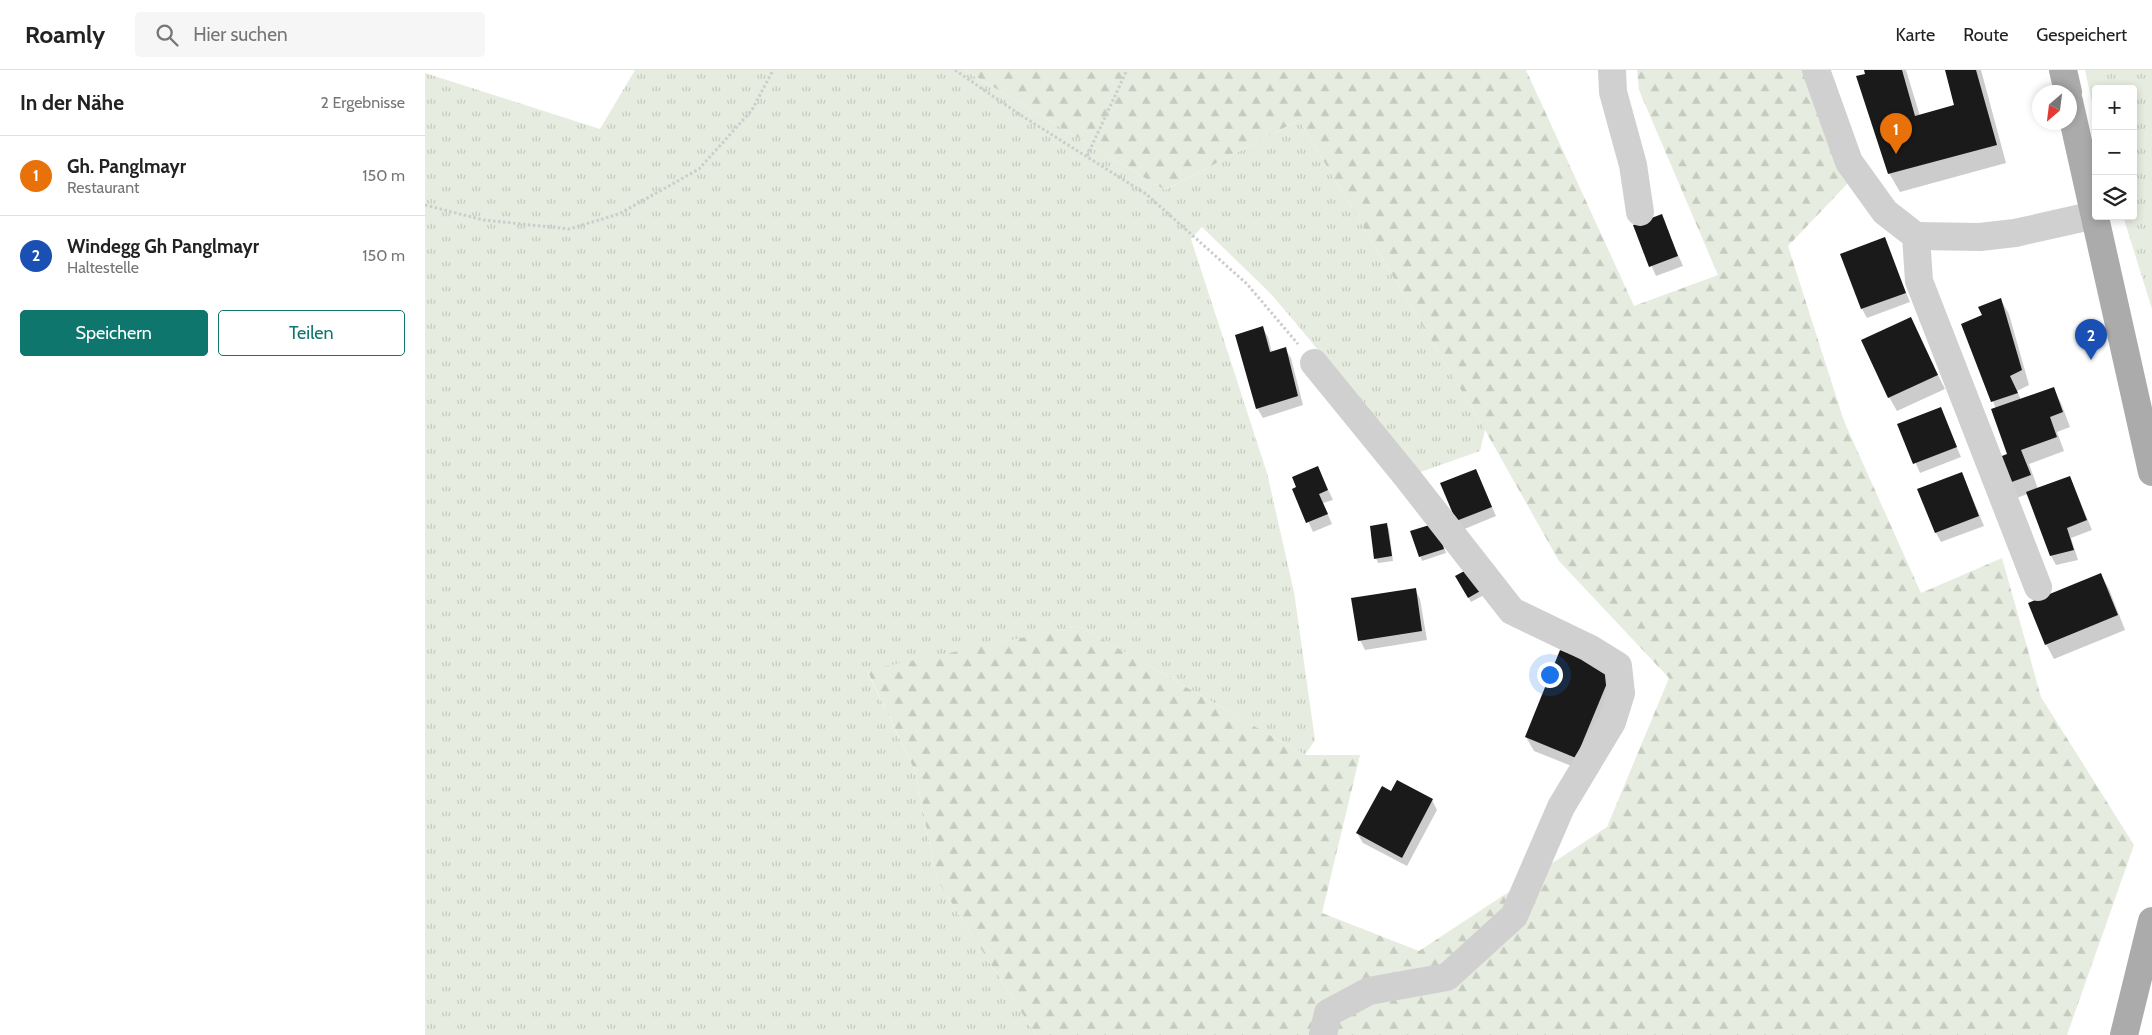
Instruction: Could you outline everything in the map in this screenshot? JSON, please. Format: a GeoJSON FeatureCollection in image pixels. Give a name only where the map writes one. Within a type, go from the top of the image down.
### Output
{"type":"FeatureCollection","features":[{"type":"Feature","properties":{"kind":"main road"},"geometry":{"type":"LineString","coordinates":[[2063,70],[2066,85]]}},
{"type":"Feature","properties":{"kind":"main road"},"geometry":{"type":"LineString","coordinates":[[2076,130],[2092,202]]}},
{"type":"Feature","properties":{"kind":"main road"},"geometry":{"type":"LineString","coordinates":[[2096,220],[2152,472]]}},
{"type":"Feature","properties":{"kind":"main road"},"geometry":{"type":"LineString","coordinates":[[2123,1035],[2152,921]]}},
{"type":"Feature","properties":{"kind":"street"},"geometry":{"type":"LineString","coordinates":[[1612,70],[1613,92],[1633,165],[1640,212]]}},
{"type":"Feature","properties":{"kind":"street"},"geometry":{"type":"LineString","coordinates":[[1816,70],[1849,162],[1885,212],[1916,236],[1980,237],[2015,233],[2092,216]]}},
{"type":"Feature","properties":{"kind":"street"},"geometry":{"type":"LineString","coordinates":[[1916,236],[1919,282],[2038,587]]}},
{"type":"Feature","properties":{"kind":"street"},"geometry":{"type":"LineString","coordinates":[[1314,363],[1407,476],[1512,611],[1589,648],[1617,666],[1621,693],[1612,722],[1561,807],[1514,916],[1447,977],[1369,991],[1328,1013],[1323,1035]]}},
{"type":"Feature","properties":{"kind":"path"},"geometry":{"type":"LineString","coordinates":[[425,205],[483,220],[569,229],[619,214],[699,169],[752,110],[773,70]]}},
{"type":"Feature","properties":{"kind":"path"},"geometry":{"type":"LineString","coordinates":[[955,70],[1146,194],[1247,284],[1314,363]]}},
{"type":"Feature","properties":{"kind":"path"},"geometry":{"type":"LineString","coordinates":[[1087,156],[1127,70]]}},
{"type":"Feature","properties":{"kind":"green space"},"geometry":{"type":"Polygon","coordinates":[[[635,70],[965,70],[1165,190],[1299,120],[1485,430],[1480,451],[1415,474],[1310,340],[1272,295],[1202,227],[1191,239],[1267,473],[1294,592],[1315,740],[1305,755],[1079,626],[867,671],[915,771],[937,880],[1036,1035],[425,1035],[425,73],[600,129],[635,70]]]}},
{"type":"Feature","properties":{"kind":"green space"},"geometry":{"type":"Polygon","coordinates":[[[965,70],[1526,70],[1634,306],[1718,275],[1639,90],[1637,70],[1804,70],[1848,183],[1788,246],[1844,421],[1921,593],[2002,558],[2041,697],[2134,845],[2067,1035],[1036,1035],[937,880],[915,771],[867,670],[1079,626],[1305,755],[1360,755],[1322,913],[1419,951],[1607,827],[1669,678],[1559,561],[1485,430],[1299,120],[1165,190],[965,70]]]}},
{"type":"Feature","properties":{"kind":"green space"},"geometry":{"type":"Polygon","coordinates":[[[2085,70],[2152,70],[2152,309],[2124,220],[2137,220],[2137,85],[2092,85],[2092,102],[2085,70]]]}},
{"type":"Feature","properties":{"kind":"building"},"geometry":{"type":"Polygon","coordinates":[[[1864,70],[1902,70],[1915,116],[1954,105],[1945,70],[1976,70],[1997,145],[1888,174],[1856,76],[1865,74],[1864,70]]]}},
{"type":"Feature","properties":{"kind":"building"},"geometry":{"type":"Polygon","coordinates":[[[1662,214],[1678,256],[1649,267],[1633,225],[1662,214]]]}},
{"type":"Feature","properties":{"kind":"building"},"geometry":{"type":"Polygon","coordinates":[[[1885,237],[1906,293],[1861,309],[1840,254],[1885,237]]]}},
{"type":"Feature","properties":{"kind":"building"},"geometry":{"type":"Polygon","coordinates":[[[2001,298],[2022,370],[2010,376],[2018,393],[1991,402],[1961,324],[1982,315],[1978,307],[2001,298]]]}},
{"type":"Feature","properties":{"kind":"building"},"geometry":{"type":"Polygon","coordinates":[[[1911,317],[1938,375],[1888,398],[1861,340],[1911,317]]]}},
{"type":"Feature","properties":{"kind":"building"},"geometry":{"type":"Polygon","coordinates":[[[1263,326],[1270,352],[1286,347],[1298,396],[1256,409],[1235,335],[1263,326]]]}},
{"type":"Feature","properties":{"kind":"building"},"geometry":{"type":"Polygon","coordinates":[[[2054,387],[2063,412],[2050,417],[2057,437],[2021,450],[2031,475],[2006,484],[1997,458],[2007,454],[1991,409],[2054,387]]]}},
{"type":"Feature","properties":{"kind":"building"},"geometry":{"type":"Polygon","coordinates":[[[1941,407],[1957,447],[1913,464],[1897,424],[1941,407]]]}},
{"type":"Feature","properties":{"kind":"building"},"geometry":{"type":"Polygon","coordinates":[[[1318,466],[1328,490],[1319,494],[1328,514],[1306,523],[1292,489],[1296,487],[1292,477],[1318,466]]]}},
{"type":"Feature","properties":{"kind":"building"},"geometry":{"type":"Polygon","coordinates":[[[1476,469],[1492,507],[1456,521],[1440,483],[1476,469]]]}},
{"type":"Feature","properties":{"kind":"building"},"geometry":{"type":"Polygon","coordinates":[[[1962,472],[1979,516],[1935,533],[1917,489],[1962,472]]]}},
{"type":"Feature","properties":{"kind":"building"},"geometry":{"type":"Polygon","coordinates":[[[2070,476],[2087,520],[2067,528],[2074,550],[2050,556],[2026,492],[2070,476]]]}},
{"type":"Feature","properties":{"kind":"building"},"geometry":{"type":"Polygon","coordinates":[[[1387,523],[1392,556],[1374,559],[1370,526],[1387,523]]]}},
{"type":"Feature","properties":{"kind":"building"},"geometry":{"type":"Polygon","coordinates":[[[1436,523],[1444,549],[1419,557],[1410,531],[1436,523]]]}},
{"type":"Feature","properties":{"kind":"building"},"geometry":{"type":"Polygon","coordinates":[[[1470,568],[1482,590],[1468,598],[1455,576],[1470,568]]]}},
{"type":"Feature","properties":{"kind":"building"},"geometry":{"type":"Polygon","coordinates":[[[2101,573],[2118,615],[2045,645],[2028,603],[2101,573]]]}},
{"type":"Feature","properties":{"kind":"building"},"geometry":{"type":"Polygon","coordinates":[[[1416,588],[1422,631],[1358,641],[1351,598],[1416,588]]]}},
{"type":"Feature","properties":{"kind":"building"},"geometry":{"type":"Polygon","coordinates":[[[1560,650],[1612,671],[1576,758],[1525,737],[1560,650]]]}},
{"type":"Feature","properties":{"kind":"building"},"geometry":{"type":"Polygon","coordinates":[[[1397,780],[1433,799],[1402,858],[1356,833],[1382,786],[1391,791],[1397,780]]]}},
{"type":"Feature","properties":{"kind":"place","name":"Gh. Panglmayr"},"geometry":{"type":"Point","coordinates":[1896,154]}},
{"type":"Feature","properties":{"kind":"place","name":"Windegg Gh Panglmayr"},"geometry":{"type":"Point","coordinates":[2091,360]}}]}
